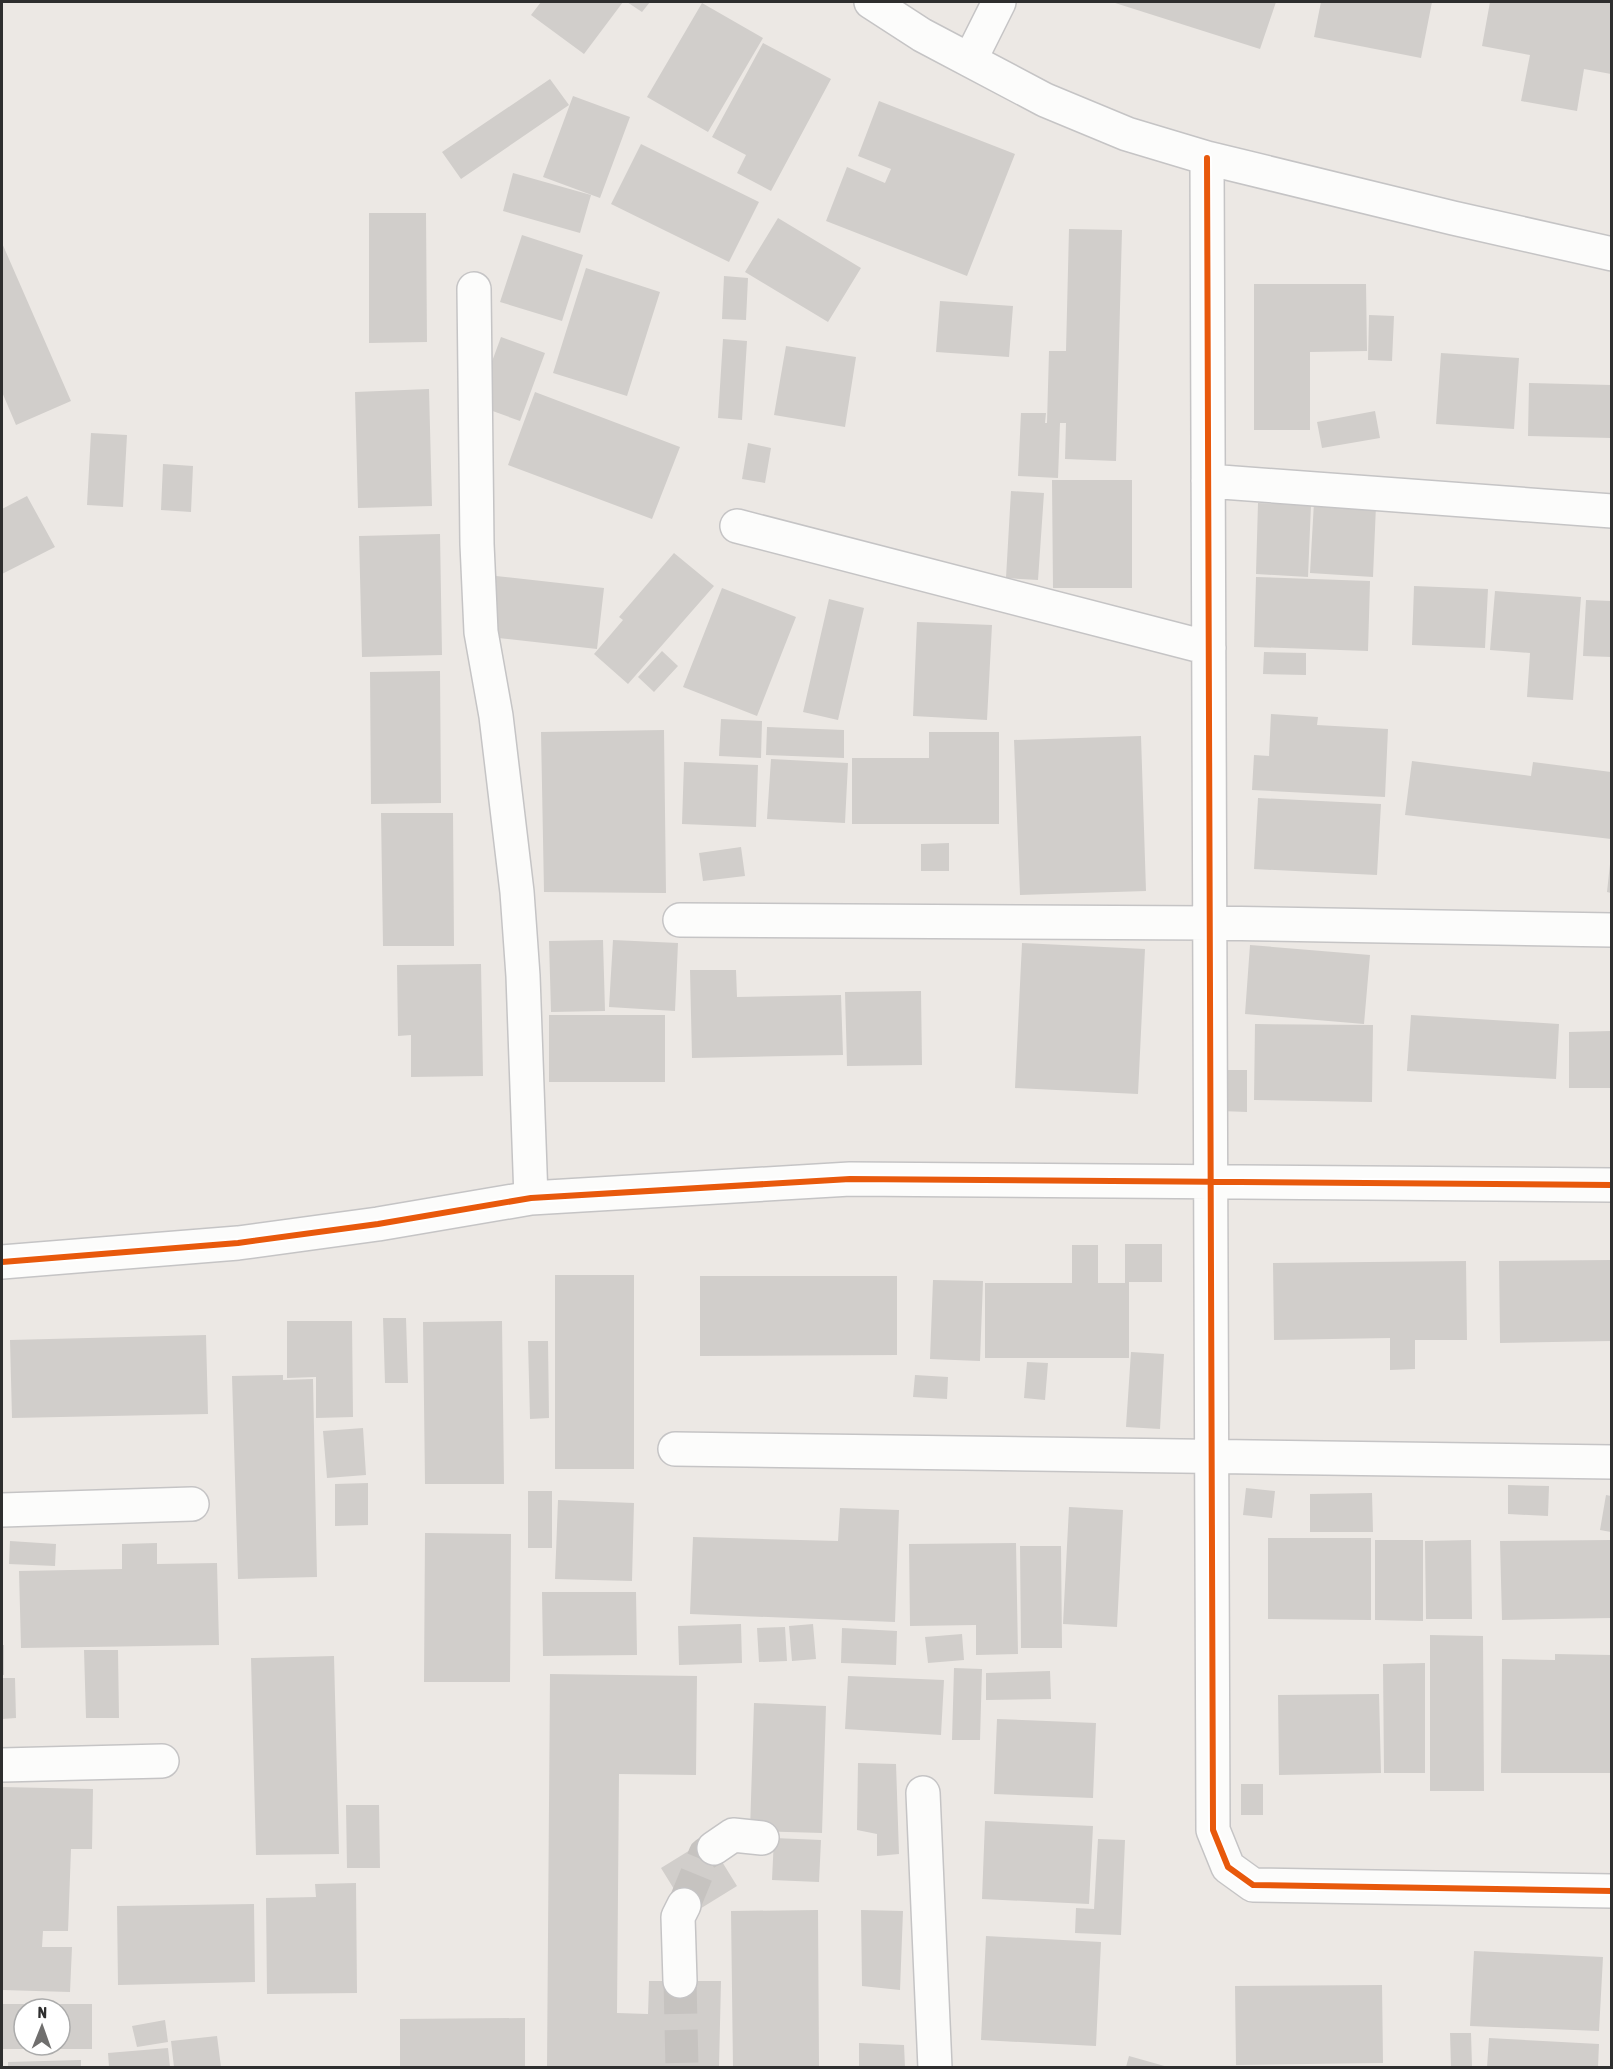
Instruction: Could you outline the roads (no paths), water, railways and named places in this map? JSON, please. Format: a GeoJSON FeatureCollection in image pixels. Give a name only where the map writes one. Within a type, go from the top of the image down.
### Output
{"type":"FeatureCollection","features":[{"type":"Feature","properties":{"kind":"street"},"geometry":{"type":"LineString","coordinates":[[872,2],[922,35],[1046,100],[1127,134],[1207,158],[1611,254]]}},
{"type":"Feature","properties":{"kind":"street"},"geometry":{"type":"LineString","coordinates":[[970,60],[999,2]]}},
{"type":"Feature","properties":{"kind":"street"},"geometry":{"type":"LineString","coordinates":[[1207,158],[1213,1830],[1228,1867],[1252,1885],[1611,1891]]}},
{"type":"Feature","properties":{"kind":"street"},"geometry":{"type":"LineString","coordinates":[[474,289],[477,544],[482,632],[496,716],[517,892],[523,976],[531,1198]]}},
{"type":"Feature","properties":{"kind":"street"},"geometry":{"type":"LineString","coordinates":[[1208,481],[1611,511]]}},
{"type":"Feature","properties":{"kind":"street"},"geometry":{"type":"LineString","coordinates":[[737,526],[1209,648]]}},
{"type":"Feature","properties":{"kind":"street"},"geometry":{"type":"LineString","coordinates":[[680,920],[1210,923],[1611,930]]}},
{"type":"Feature","properties":{"kind":"street"},"geometry":{"type":"LineString","coordinates":[[2,1262],[238,1244],[378,1224],[531,1198],[849,1179],[1611,1185]]}},
{"type":"Feature","properties":{"kind":"street"},"geometry":{"type":"LineString","coordinates":[[675,1449],[1611,1462]]}},
{"type":"Feature","properties":{"kind":"street"},"geometry":{"type":"LineString","coordinates":[[2,1510],[192,1504]]}},
{"type":"Feature","properties":{"kind":"street"},"geometry":{"type":"LineString","coordinates":[[2,1765],[162,1761]]}},
{"type":"Feature","properties":{"kind":"street"},"geometry":{"type":"LineString","coordinates":[[923,1793],[935,2067]]}},
{"type":"Feature","properties":{"kind":"street"},"geometry":{"type":"LineString","coordinates":[[714,1848],[733,1834],[762,1839]]}},
{"type":"Feature","properties":{"kind":"street"},"geometry":{"type":"LineString","coordinates":[[680,1981],[678,1917],[684,1905]]}},
{"type":"Feature","properties":{"kind":"tunnel"},"geometry":{"type":"LineString","coordinates":[[684,1905],[705,1854],[714,1848]]}},
{"type":"Feature","properties":{"kind":"tunnel"},"geometry":{"type":"LineString","coordinates":[[680,1981],[682,2068]]}}]}
